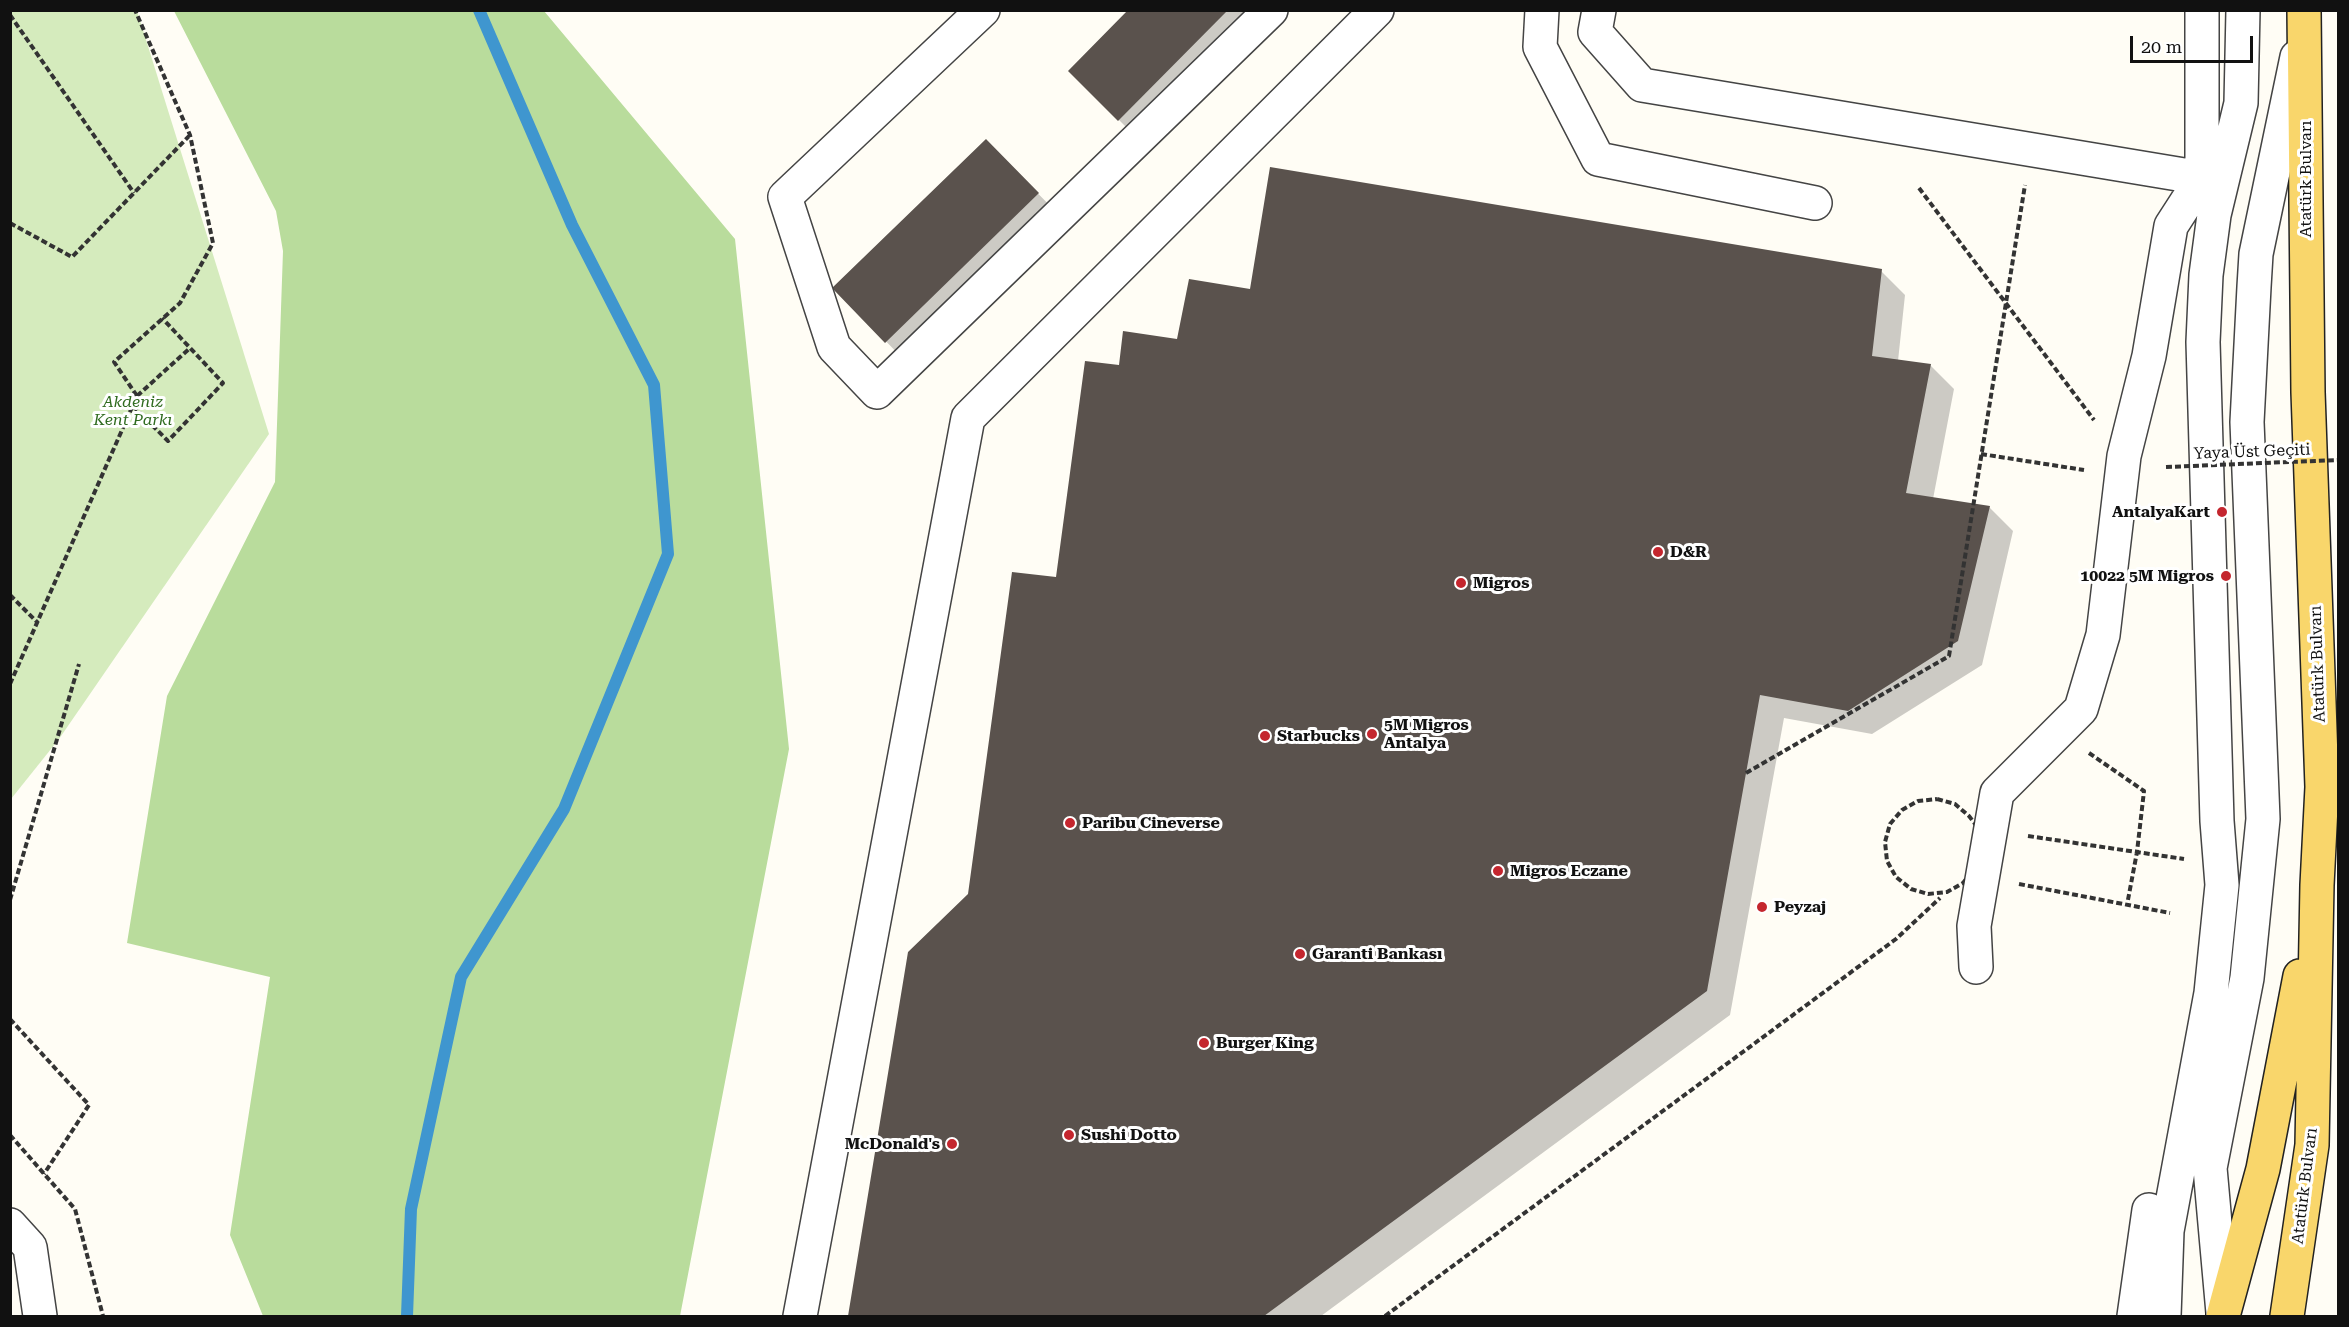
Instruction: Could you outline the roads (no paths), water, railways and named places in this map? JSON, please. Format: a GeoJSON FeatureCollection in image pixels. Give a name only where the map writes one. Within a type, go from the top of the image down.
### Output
{"type":"FeatureCollection","features":[{"type":"Feature","properties":{"kind":"main road","name":"Atatürk Bulvarı"},"geometry":{"type":"LineString","coordinates":[[2288,1317],[2312,1145],[2317,885],[2322,787],[2308,392],[2304,17]]}},
{"type":"Feature","properties":{"kind":"main road"},"geometry":{"type":"LineString","coordinates":[[2223,1316],[2263,1169],[2317,885]]}},
{"type":"Feature","properties":{"kind":"lane"},"geometry":{"type":"LineString","coordinates":[[983,10],[785,197],[834,347],[877,392],[1271,10]]}},
{"type":"Feature","properties":{"kind":"lane"},"geometry":{"type":"LineString","coordinates":[[800,1317],[968,418],[1377,10]]}},
{"type":"Feature","properties":{"kind":"lane"},"geometry":{"type":"LineString","coordinates":[[1542,10],[1540,47],[1598,159],[1815,203]]}},
{"type":"Feature","properties":{"kind":"lane"},"geometry":{"type":"LineString","coordinates":[[1599,10],[1595,32],[1642,86],[2202,178]]}},
{"type":"Feature","properties":{"kind":"lane"},"geometry":{"type":"LineString","coordinates":[[2202,10],[2202,178]]}},
{"type":"Feature","properties":{"kind":"lane"},"geometry":{"type":"LineString","coordinates":[[1976,967],[1975,877],[1985,829],[1997,794],[2081,709],[2103,635],[2124,456],[2149,356],[2171,226],[2202,178],[2231,110],[2231,10]]}},
{"type":"Feature","properties":{"kind":"lane"},"geometry":{"type":"LineString","coordinates":[[2164,1317],[2167,1231],[2211,993],[2222,885],[2217,821],[2203,342],[2206,275],[2214,215],[2241,103],[2244,10]]}},
{"type":"Feature","properties":{"kind":"lane"},"geometry":{"type":"LineString","coordinates":[[2223,1316],[2210,1168],[2247,978],[2263,819],[2247,422],[2256,254],[2304,17]]}},
{"type":"Feature","properties":{"kind":"lane"},"geometry":{"type":"LineString","coordinates":[[2134,1317],[2150,1202]]}},
{"type":"Feature","properties":{"kind":"lane"},"geometry":{"type":"LineString","coordinates":[[10,1225],[30,1247],[40,1317]]}},
{"type":"Feature","properties":{"kind":"waterway"},"geometry":{"type":"LineString","coordinates":[[407,1316],[411,1209],[461,977],[564,809],[668,554],[654,385],[572,225],[479,10]]}},
{"type":"Feature","properties":{"kind":"place","name":"AntalyaKart"},"geometry":{"type":"Point","coordinates":[2222,512]}},
{"type":"Feature","properties":{"kind":"place","name":"D&R"},"geometry":{"type":"Point","coordinates":[1658,552]}},
{"type":"Feature","properties":{"kind":"place","name":"10022 5M Migros"},"geometry":{"type":"Point","coordinates":[2226,576]}},
{"type":"Feature","properties":{"kind":"place","name":"Migros"},"geometry":{"type":"Point","coordinates":[1461,583]}},
{"type":"Feature","properties":{"kind":"place","name":"5M Migros Antalya"},"geometry":{"type":"Point","coordinates":[1372,734]}},
{"type":"Feature","properties":{"kind":"place","name":"Starbucks"},"geometry":{"type":"Point","coordinates":[1265,736]}},
{"type":"Feature","properties":{"kind":"place","name":"Paribu Cineverse"},"geometry":{"type":"Point","coordinates":[1070,823]}},
{"type":"Feature","properties":{"kind":"place","name":"Migros Eczane"},"geometry":{"type":"Point","coordinates":[1498,871]}},
{"type":"Feature","properties":{"kind":"place","name":"Peyzaj"},"geometry":{"type":"Point","coordinates":[1762,907]}},
{"type":"Feature","properties":{"kind":"place","name":"Garanti Bankası"},"geometry":{"type":"Point","coordinates":[1300,954]}},
{"type":"Feature","properties":{"kind":"place","name":"Burger King"},"geometry":{"type":"Point","coordinates":[1204,1043]}},
{"type":"Feature","properties":{"kind":"place","name":"Sushi Dotto"},"geometry":{"type":"Point","coordinates":[1069,1135]}},
{"type":"Feature","properties":{"kind":"place","name":"McDonald's"},"geometry":{"type":"Point","coordinates":[952,1144]}},
{"type":"Feature","properties":{"kind":"park label","name":"Akdeniz Kent Parkı"},"geometry":{"type":"Point","coordinates":[133,411]}}]}
